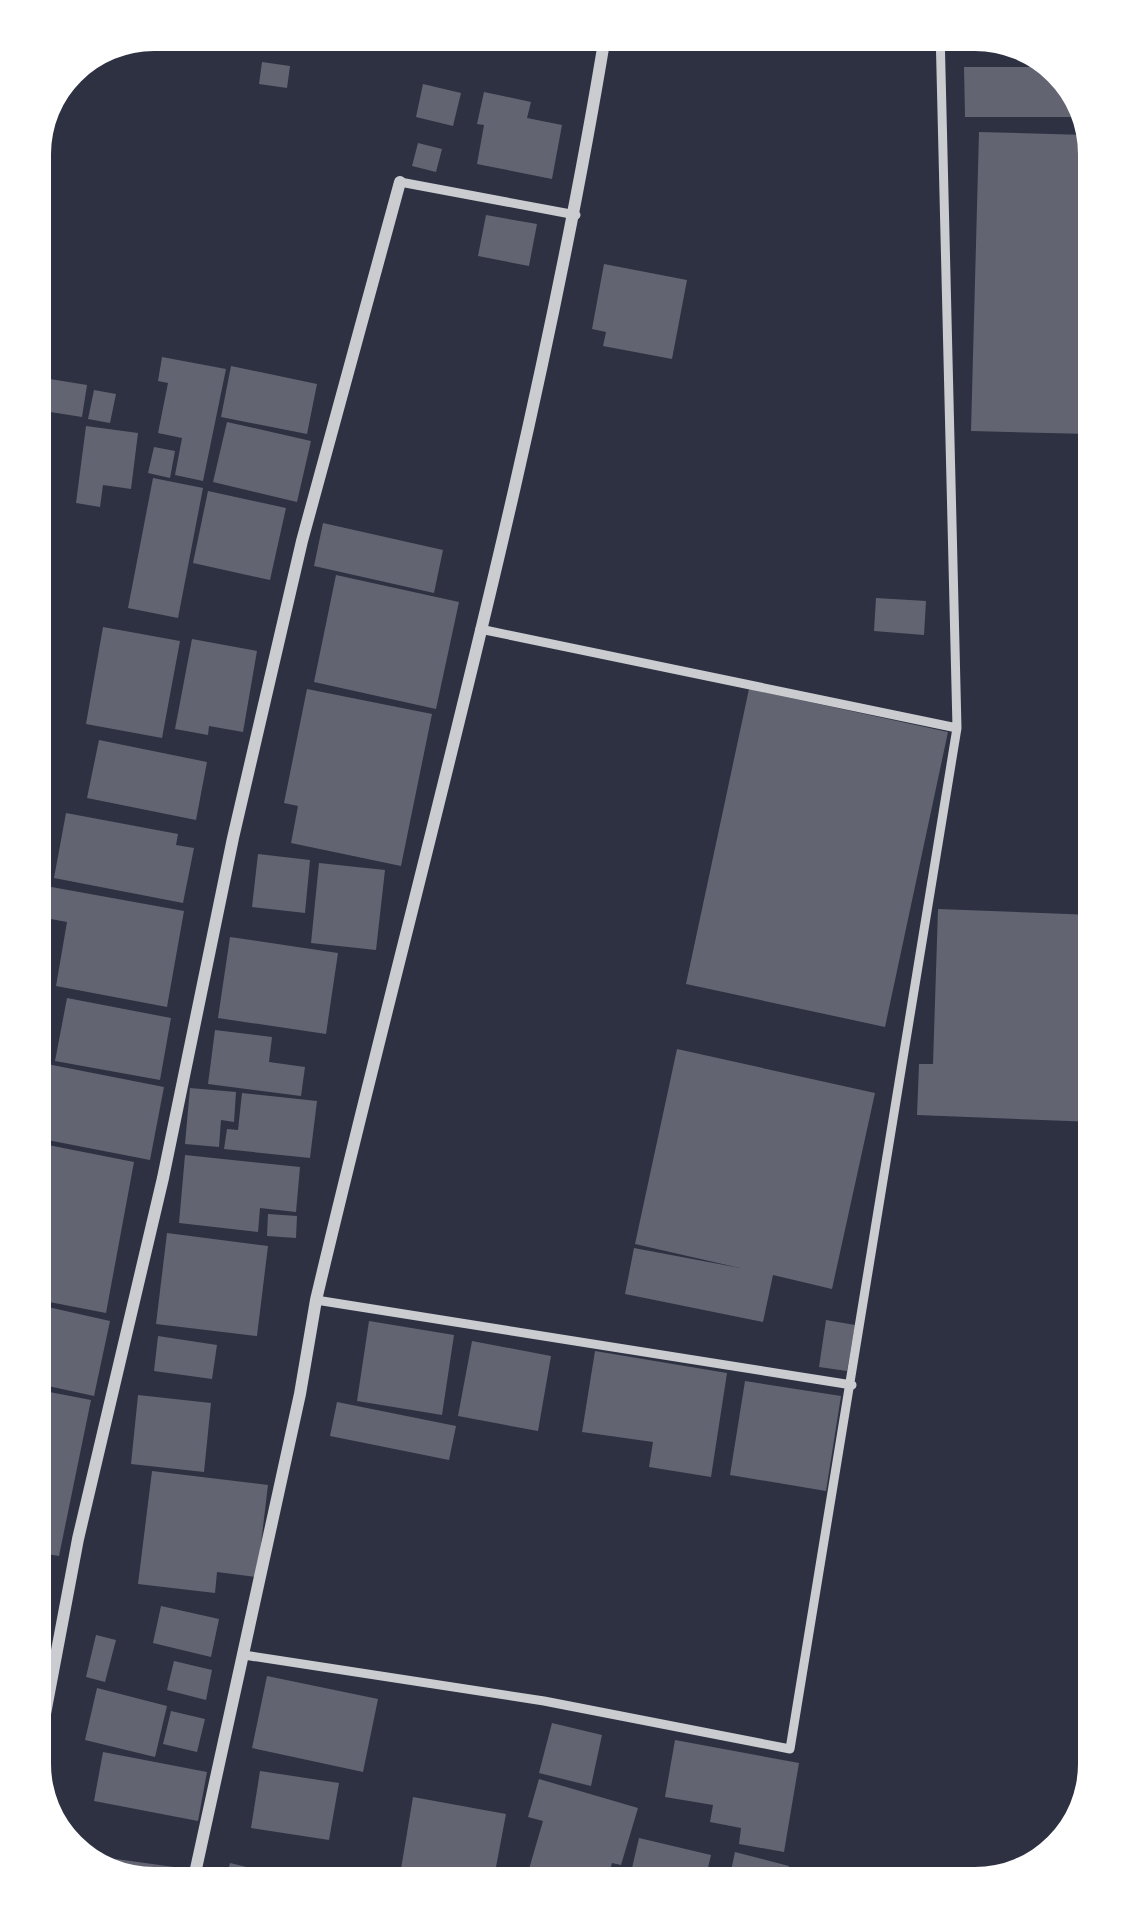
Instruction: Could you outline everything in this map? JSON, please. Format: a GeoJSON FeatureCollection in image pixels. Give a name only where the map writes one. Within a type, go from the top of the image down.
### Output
{"type":"FeatureCollection","features":[{"type":"Feature","properties":{"kind":"street"},"geometry":{"type":"LineString","coordinates":[[196,1867],[316,1300],[576,215],[603,51]]}},
{"type":"Feature","properties":{"kind":"street"},"geometry":{"type":"LineString","coordinates":[[51,1682],[78,1539],[163,1178],[302,541],[400,182]]}},
{"type":"Feature","properties":{"kind":"lane"},"geometry":{"type":"LineString","coordinates":[[244,1655],[544,1701],[790,1749],[957,728],[941,51]]}},
{"type":"Feature","properties":{"kind":"lane"},"geometry":{"type":"LineString","coordinates":[[400,182],[576,215]]}},
{"type":"Feature","properties":{"kind":"lane"},"geometry":{"type":"LineString","coordinates":[[480,628],[957,728]]}},
{"type":"Feature","properties":{"kind":"lane"},"geometry":{"type":"LineString","coordinates":[[316,1300],[852,1385]]}},
{"type":"Feature","properties":{"kind":"building"},"geometry":{"type":"Polygon","coordinates":[[[262,62],[290,66],[287,88],[259,84],[262,62]]]}},
{"type":"Feature","properties":{"kind":"building"},"geometry":{"type":"Polygon","coordinates":[[[964,67],[1030,67],[1053,86],[1070,117],[965,117],[964,67]]]}},
{"type":"Feature","properties":{"kind":"building"},"geometry":{"type":"Polygon","coordinates":[[[423,84],[461,93],[453,126],[416,117],[423,84]]]}},
{"type":"Feature","properties":{"kind":"building"},"geometry":{"type":"Polygon","coordinates":[[[484,92],[531,102],[527,118],[562,125],[552,179],[477,164],[484,125],[477,124],[484,92]]]}},
{"type":"Feature","properties":{"kind":"building"},"geometry":{"type":"Polygon","coordinates":[[[979,132],[1076,135],[1078,434],[971,431],[979,132]]]}},
{"type":"Feature","properties":{"kind":"building"},"geometry":{"type":"Polygon","coordinates":[[[418,143],[442,149],[436,172],[412,166],[418,143]]]}},
{"type":"Feature","properties":{"kind":"building"},"geometry":{"type":"Polygon","coordinates":[[[486,215],[537,224],[529,266],[478,256],[486,215]]]}},
{"type":"Feature","properties":{"kind":"building"},"geometry":{"type":"Polygon","coordinates":[[[604,264],[687,280],[672,359],[603,346],[606,332],[592,329],[604,264]]]}},
{"type":"Feature","properties":{"kind":"building"},"geometry":{"type":"Polygon","coordinates":[[[162,357],[226,369],[203,481],[175,475],[182,438],[158,433],[168,383],[158,381],[162,357]]]}},
{"type":"Feature","properties":{"kind":"building"},"geometry":{"type":"Polygon","coordinates":[[[231,366],[317,384],[307,434],[221,417],[231,366]]]}},
{"type":"Feature","properties":{"kind":"building"},"geometry":{"type":"Polygon","coordinates":[[[51,379],[87,385],[82,417],[51,412],[51,379]]]}},
{"type":"Feature","properties":{"kind":"building"},"geometry":{"type":"Polygon","coordinates":[[[94,390],[116,394],[110,423],[88,419],[94,390]]]}},
{"type":"Feature","properties":{"kind":"building"},"geometry":{"type":"Polygon","coordinates":[[[227,422],[311,441],[297,502],[213,482],[227,422]]]}},
{"type":"Feature","properties":{"kind":"building"},"geometry":{"type":"Polygon","coordinates":[[[86,426],[138,433],[131,489],[103,485],[100,507],[76,503],[86,426]]]}},
{"type":"Feature","properties":{"kind":"building"},"geometry":{"type":"Polygon","coordinates":[[[154,447],[175,451],[170,478],[148,473],[154,447]]]}},
{"type":"Feature","properties":{"kind":"building"},"geometry":{"type":"Polygon","coordinates":[[[153,478],[203,488],[178,618],[128,608],[153,478]]]}},
{"type":"Feature","properties":{"kind":"building"},"geometry":{"type":"Polygon","coordinates":[[[208,491],[286,508],[270,580],[193,563],[208,491]]]}},
{"type":"Feature","properties":{"kind":"building"},"geometry":{"type":"Polygon","coordinates":[[[323,523],[443,550],[434,593],[314,566],[323,523]]]}},
{"type":"Feature","properties":{"kind":"building"},"geometry":{"type":"Polygon","coordinates":[[[336,575],[459,602],[436,709],[314,682],[336,575]]]}},
{"type":"Feature","properties":{"kind":"building"},"geometry":{"type":"Polygon","coordinates":[[[876,598],[926,601],[924,635],[874,631],[876,598]]]}},
{"type":"Feature","properties":{"kind":"building"},"geometry":{"type":"Polygon","coordinates":[[[103,627],[180,641],[162,738],[86,724],[103,627]]]}},
{"type":"Feature","properties":{"kind":"building"},"geometry":{"type":"Polygon","coordinates":[[[192,639],[257,651],[243,732],[209,726],[208,735],[175,729],[192,639]]]}},
{"type":"Feature","properties":{"kind":"building"},"geometry":{"type":"Polygon","coordinates":[[[307,689],[432,714],[401,866],[291,843],[298,806],[284,803],[307,689]]]}},
{"type":"Feature","properties":{"kind":"building"},"geometry":{"type":"Polygon","coordinates":[[[749,689],[948,732],[885,1027],[686,984],[749,689]]]}},
{"type":"Feature","properties":{"kind":"building"},"geometry":{"type":"Polygon","coordinates":[[[99,740],[207,762],[196,820],[87,798],[99,740]]]}},
{"type":"Feature","properties":{"kind":"building"},"geometry":{"type":"Polygon","coordinates":[[[66,813],[178,834],[176,845],[194,848],[183,903],[54,878],[66,813]]]}},
{"type":"Feature","properties":{"kind":"building"},"geometry":{"type":"Polygon","coordinates":[[[258,854],[310,860],[305,913],[252,907],[258,854]]]}},
{"type":"Feature","properties":{"kind":"building"},"geometry":{"type":"Polygon","coordinates":[[[319,863],[385,870],[376,950],[311,943],[319,863]]]}},
{"type":"Feature","properties":{"kind":"building"},"geometry":{"type":"Polygon","coordinates":[[[51,887],[184,911],[167,1007],[56,986],[67,922],[51,919],[51,887]]]}},
{"type":"Feature","properties":{"kind":"building"},"geometry":{"type":"Polygon","coordinates":[[[938,909],[1078,914],[1078,1121],[917,1115],[919,1064],[933,1064],[938,909]]]}},
{"type":"Feature","properties":{"kind":"building"},"geometry":{"type":"Polygon","coordinates":[[[230,937],[338,953],[326,1034],[218,1018],[230,937]]]}},
{"type":"Feature","properties":{"kind":"building"},"geometry":{"type":"Polygon","coordinates":[[[67,998],[171,1018],[160,1080],[55,1061],[67,998]]]}},
{"type":"Feature","properties":{"kind":"building"},"geometry":{"type":"Polygon","coordinates":[[[215,1030],[272,1037],[269,1062],[305,1067],[301,1096],[208,1084],[215,1030]]]}},
{"type":"Feature","properties":{"kind":"building"},"geometry":{"type":"Polygon","coordinates":[[[677,1049],[875,1093],[832,1289],[773,1275],[763,1322],[625,1294],[634,1248],[740,1268],[635,1244],[677,1049]]]}},
{"type":"Feature","properties":{"kind":"building"},"geometry":{"type":"Polygon","coordinates":[[[51,1065],[164,1087],[150,1160],[51,1141],[51,1065]]]}},
{"type":"Feature","properties":{"kind":"building"},"geometry":{"type":"Polygon","coordinates":[[[190,1088],[236,1092],[234,1122],[221,1120],[219,1147],[185,1144],[190,1088]]]}},
{"type":"Feature","properties":{"kind":"building"},"geometry":{"type":"Polygon","coordinates":[[[242,1093],[317,1101],[310,1158],[224,1149],[227,1129],[238,1130],[242,1093]]]}},
{"type":"Feature","properties":{"kind":"building"},"geometry":{"type":"Polygon","coordinates":[[[51,1146],[134,1162],[106,1313],[51,1302],[51,1146]]]}},
{"type":"Feature","properties":{"kind":"building"},"geometry":{"type":"Polygon","coordinates":[[[185,1155],[300,1167],[296,1212],[260,1208],[258,1232],[179,1223],[185,1155]]]}},
{"type":"Feature","properties":{"kind":"building"},"geometry":{"type":"Polygon","coordinates":[[[268,1214],[297,1216],[296,1238],[267,1236],[268,1214]]]}},
{"type":"Feature","properties":{"kind":"building"},"geometry":{"type":"Polygon","coordinates":[[[167,1233],[268,1246],[257,1336],[156,1324],[167,1233]]]}},
{"type":"Feature","properties":{"kind":"building"},"geometry":{"type":"Polygon","coordinates":[[[51,1308],[110,1321],[94,1396],[51,1387],[51,1308]]]}},
{"type":"Feature","properties":{"kind":"building"},"geometry":{"type":"Polygon","coordinates":[[[826,1320],[855,1325],[847,1371],[819,1367],[826,1320]]]}},
{"type":"Feature","properties":{"kind":"building"},"geometry":{"type":"Polygon","coordinates":[[[369,1321],[454,1335],[442,1415],[357,1401],[369,1321]]]}},
{"type":"Feature","properties":{"kind":"building"},"geometry":{"type":"Polygon","coordinates":[[[158,1336],[217,1345],[212,1379],[154,1371],[158,1336]]]}},
{"type":"Feature","properties":{"kind":"building"},"geometry":{"type":"Polygon","coordinates":[[[472,1341],[551,1356],[538,1431],[458,1416],[472,1341]]]}},
{"type":"Feature","properties":{"kind":"building"},"geometry":{"type":"Polygon","coordinates":[[[595,1351],[727,1373],[711,1477],[649,1467],[653,1442],[582,1432],[595,1351]]]}},
{"type":"Feature","properties":{"kind":"building"},"geometry":{"type":"Polygon","coordinates":[[[745,1381],[841,1396],[826,1491],[730,1475],[745,1381]]]}},
{"type":"Feature","properties":{"kind":"building"},"geometry":{"type":"Polygon","coordinates":[[[51,1392],[91,1400],[59,1556],[51,1555],[51,1392]]]}},
{"type":"Feature","properties":{"kind":"building"},"geometry":{"type":"Polygon","coordinates":[[[138,1395],[211,1403],[204,1472],[131,1464],[138,1395]]]}},
{"type":"Feature","properties":{"kind":"building"},"geometry":{"type":"Polygon","coordinates":[[[337,1402],[456,1426],[449,1460],[330,1436],[337,1402]]]}},
{"type":"Feature","properties":{"kind":"building"},"geometry":{"type":"Polygon","coordinates":[[[152,1471],[268,1485],[257,1577],[217,1572],[215,1593],[138,1584],[152,1471]]]}},
{"type":"Feature","properties":{"kind":"building"},"geometry":{"type":"Polygon","coordinates":[[[161,1606],[219,1619],[211,1657],[153,1643],[161,1606]]]}},
{"type":"Feature","properties":{"kind":"building"},"geometry":{"type":"Polygon","coordinates":[[[96,1635],[116,1640],[105,1682],[86,1677],[96,1635]]]}},
{"type":"Feature","properties":{"kind":"building"},"geometry":{"type":"Polygon","coordinates":[[[174,1661],[212,1670],[206,1700],[167,1690],[174,1661]]]}},
{"type":"Feature","properties":{"kind":"building"},"geometry":{"type":"Polygon","coordinates":[[[267,1676],[378,1699],[363,1772],[252,1748],[267,1676]]]}},
{"type":"Feature","properties":{"kind":"building"},"geometry":{"type":"Polygon","coordinates":[[[97,1688],[167,1706],[155,1757],[85,1740],[97,1688]]]}},
{"type":"Feature","properties":{"kind":"building"},"geometry":{"type":"Polygon","coordinates":[[[171,1711],[205,1719],[197,1752],[163,1744],[171,1711]]]}},
{"type":"Feature","properties":{"kind":"building"},"geometry":{"type":"Polygon","coordinates":[[[552,1723],[602,1735],[591,1786],[539,1773],[552,1723]]]}},
{"type":"Feature","properties":{"kind":"building"},"geometry":{"type":"Polygon","coordinates":[[[675,1740],[799,1763],[784,1852],[739,1844],[741,1828],[710,1822],[713,1805],[665,1797],[675,1740]]]}},
{"type":"Feature","properties":{"kind":"building"},"geometry":{"type":"Polygon","coordinates":[[[103,1752],[207,1772],[198,1821],[94,1801],[103,1752]]]}},
{"type":"Feature","properties":{"kind":"building"},"geometry":{"type":"Polygon","coordinates":[[[260,1771],[339,1783],[329,1840],[251,1828],[260,1771]]]}},
{"type":"Feature","properties":{"kind":"building"},"geometry":{"type":"Polygon","coordinates":[[[539,1779],[638,1808],[621,1865],[612,1863],[611,1867],[530,1867],[543,1821],[528,1817],[539,1779]]]}},
{"type":"Feature","properties":{"kind":"building"},"geometry":{"type":"Polygon","coordinates":[[[413,1797],[506,1814],[496,1867],[401,1867],[413,1797]]]}},
{"type":"Feature","properties":{"kind":"building"},"geometry":{"type":"Polygon","coordinates":[[[639,1838],[711,1855],[708,1867],[632,1867],[639,1838]]]}},
{"type":"Feature","properties":{"kind":"building"},"geometry":{"type":"Polygon","coordinates":[[[735,1852],[789,1866],[789,1867],[732,1867],[735,1852]]]}},
{"type":"Feature","properties":{"kind":"building"},"geometry":{"type":"Polygon","coordinates":[[[115,1859],[174,1867],[147,1867],[115,1859]]]}}]}
